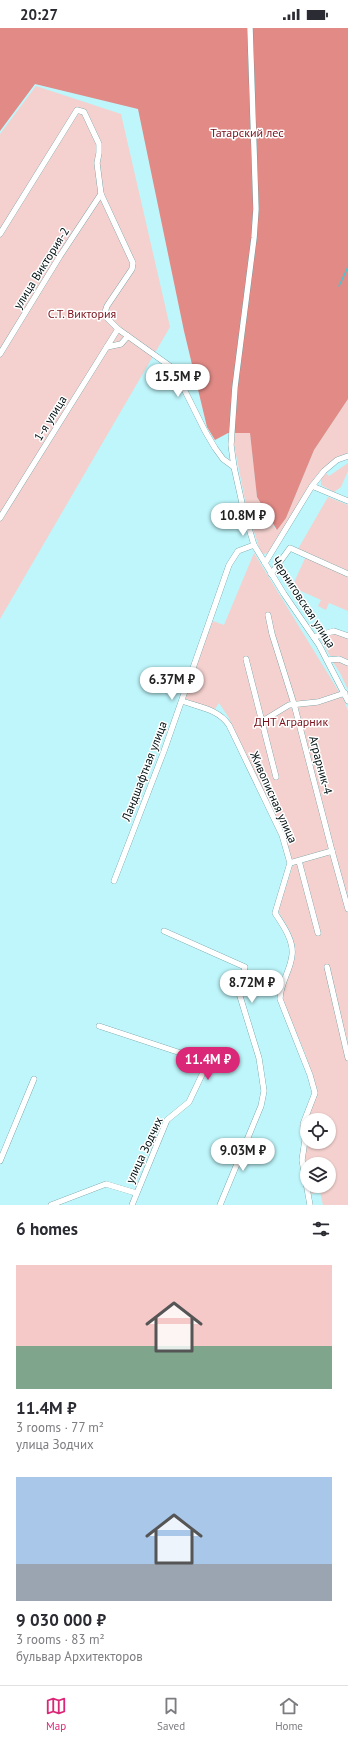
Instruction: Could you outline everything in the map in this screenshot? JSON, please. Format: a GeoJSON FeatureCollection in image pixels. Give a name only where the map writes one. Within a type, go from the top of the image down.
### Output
{"type":"FeatureCollection","features":[{"type":"Feature","properties":{"kind":"street","name":"Черниговская улица"},"geometry":{"type":"LineString","coordinates":[[250,28],[256,209],[254,238],[235,387],[231,445],[234,467],[244,512],[254,545],[271,574],[328,660],[348,701]]}},
{"type":"Feature","properties":{"kind":"street"},"geometry":{"type":"LineString","coordinates":[[0,234],[77,110],[84,112],[99,144],[99,153],[96,163],[101,194],[133,263],[132,269],[107,306],[105,312],[106,317],[118,329],[174,369],[215,448],[223,459],[234,467]]}},
{"type":"Feature","properties":{"kind":"street","name":"улица Виктория-2"},"geometry":{"type":"LineString","coordinates":[[0,354],[60,256],[101,194]]}},
{"type":"Feature","properties":{"kind":"street","name":"1-я улица"},"geometry":{"type":"LineString","coordinates":[[0,518],[118,329]]}},
{"type":"Feature","properties":{"kind":"street"},"geometry":{"type":"LineString","coordinates":[[107,347],[122,344],[128,336]]}},
{"type":"Feature","properties":{"kind":"street"},"geometry":{"type":"LineString","coordinates":[[265,563],[312,486],[324,471],[337,460],[348,456]]}},
{"type":"Feature","properties":{"kind":"street"},"geometry":{"type":"LineString","coordinates":[[312,486],[348,501]]}},
{"type":"Feature","properties":{"kind":"street","name":"Ландшафтная улица"},"geometry":{"type":"LineString","coordinates":[[114,881],[182,700],[229,564],[238,551],[254,545]]}},
{"type":"Feature","properties":{"kind":"street"},"geometry":{"type":"LineString","coordinates":[[271,574],[290,548],[348,574]]}},
{"type":"Feature","properties":{"kind":"street","name":"Аграрник-4"},"geometry":{"type":"LineString","coordinates":[[268,615],[272,634],[294,704],[348,909]]}},
{"type":"Feature","properties":{"kind":"street"},"geometry":{"type":"LineString","coordinates":[[314,637],[334,631],[348,636]]}},
{"type":"Feature","properties":{"kind":"street"},"geometry":{"type":"LineString","coordinates":[[246,659],[261,722],[273,759],[276,777]]}},
{"type":"Feature","properties":{"kind":"street"},"geometry":{"type":"LineString","coordinates":[[328,660],[339,659],[348,662]]}},
{"type":"Feature","properties":{"kind":"street"},"geometry":{"type":"LineString","coordinates":[[261,722],[289,705],[318,702],[345,693]]}},
{"type":"Feature","properties":{"kind":"street","name":"Живописная улица"},"geometry":{"type":"LineString","coordinates":[[182,700],[216,712],[224,718],[229,725],[282,835],[290,863]]}},
{"type":"Feature","properties":{"kind":"street"},"geometry":{"type":"LineString","coordinates":[[310,1205],[302,1160],[305,1140],[303,1124],[315,1093],[310,1075],[280,999],[280,990],[292,955],[291,945],[287,934],[274,913],[290,863],[332,851]]}},
{"type":"Feature","properties":{"kind":"street"},"geometry":{"type":"LineString","coordinates":[[299,861],[318,933]]}},
{"type":"Feature","properties":{"kind":"street"},"geometry":{"type":"LineString","coordinates":[[164,931],[245,967],[239,992],[259,1058],[264,1091],[261,1106],[220,1205]]}},
{"type":"Feature","properties":{"kind":"street"},"geometry":{"type":"LineString","coordinates":[[327,967],[348,1058]]}},
{"type":"Feature","properties":{"kind":"street","name":"улица Зодчих"},"geometry":{"type":"LineString","coordinates":[[99,1026],[208,1062],[189,1102],[167,1120],[132,1205]]}},
{"type":"Feature","properties":{"kind":"street"},"geometry":{"type":"LineString","coordinates":[[0,1161],[34,1079]]}},
{"type":"Feature","properties":{"kind":"street"},"geometry":{"type":"LineString","coordinates":[[51,1205],[106,1184],[136,1193]]}},
{"type":"Feature","properties":{"kind":"green space","name":"Татарский лес"},"geometry":{"type":"Polygon","coordinates":[[[0,28],[348,28],[348,399],[314,450],[286,518],[277,530],[257,497],[250,433],[228,433],[215,440],[207,427],[184,331],[138,109],[35,84],[0,131],[0,28]]]}},
{"type":"Feature","properties":{"kind":"green space","name":"С.Т. Виктория"},"geometry":{"type":"Polygon","coordinates":[[[36,86],[121,114],[170,327],[0,619],[0,134],[36,86]]]}},
{"type":"Feature","properties":{"kind":"green space"},"geometry":{"type":"Polygon","coordinates":[[[348,399],[348,453],[331,462],[316,476],[268,553],[263,554],[260,550],[247,510],[234,444],[234,433],[250,433],[257,497],[276,530],[286,518],[314,450],[348,399]]]}},
{"type":"Feature","properties":{"kind":"green space"},"geometry":{"type":"Polygon","coordinates":[[[348,463],[348,471],[341,487],[334,492],[321,485],[321,478],[326,473],[329,476],[348,463]]]}},
{"type":"Feature","properties":{"kind":"green space"},"geometry":{"type":"Polygon","coordinates":[[[328,497],[348,505],[348,611],[329,603],[326,610],[318,606],[321,600],[292,587],[307,554],[298,549],[328,497]]]}},
{"type":"Feature","properties":{"kind":"green space","name":"ДНТ Аграрник"},"geometry":{"type":"Polygon","coordinates":[[[254,553],[344,700],[348,711],[348,1205],[323,1205],[320,1193],[336,1193],[336,1157],[304,1157],[306,1149],[336,1149],[336,1113],[310,1113],[318,1092],[305,1053],[282,998],[284,987],[294,962],[295,945],[291,933],[278,911],[293,865],[280,828],[255,779],[229,718],[219,703],[215,709],[186,699],[185,693],[213,621],[224,625],[254,553]]]}},
{"type":"Feature","properties":{"kind":"green space"},"geometry":{"type":"Polygon","coordinates":[[[334,634],[348,638],[348,660],[339,656],[330,656],[320,638],[334,634]]]}},
{"type":"Feature","properties":{"kind":"green space"},"geometry":{"type":"Polygon","coordinates":[[[333,662],[348,665],[348,690],[340,673],[333,662]]]}},
{"type":"Feature","properties":{"kind":"waterway"},"geometry":{"type":"LineString","coordinates":[[339,286],[348,267]]}}]}
